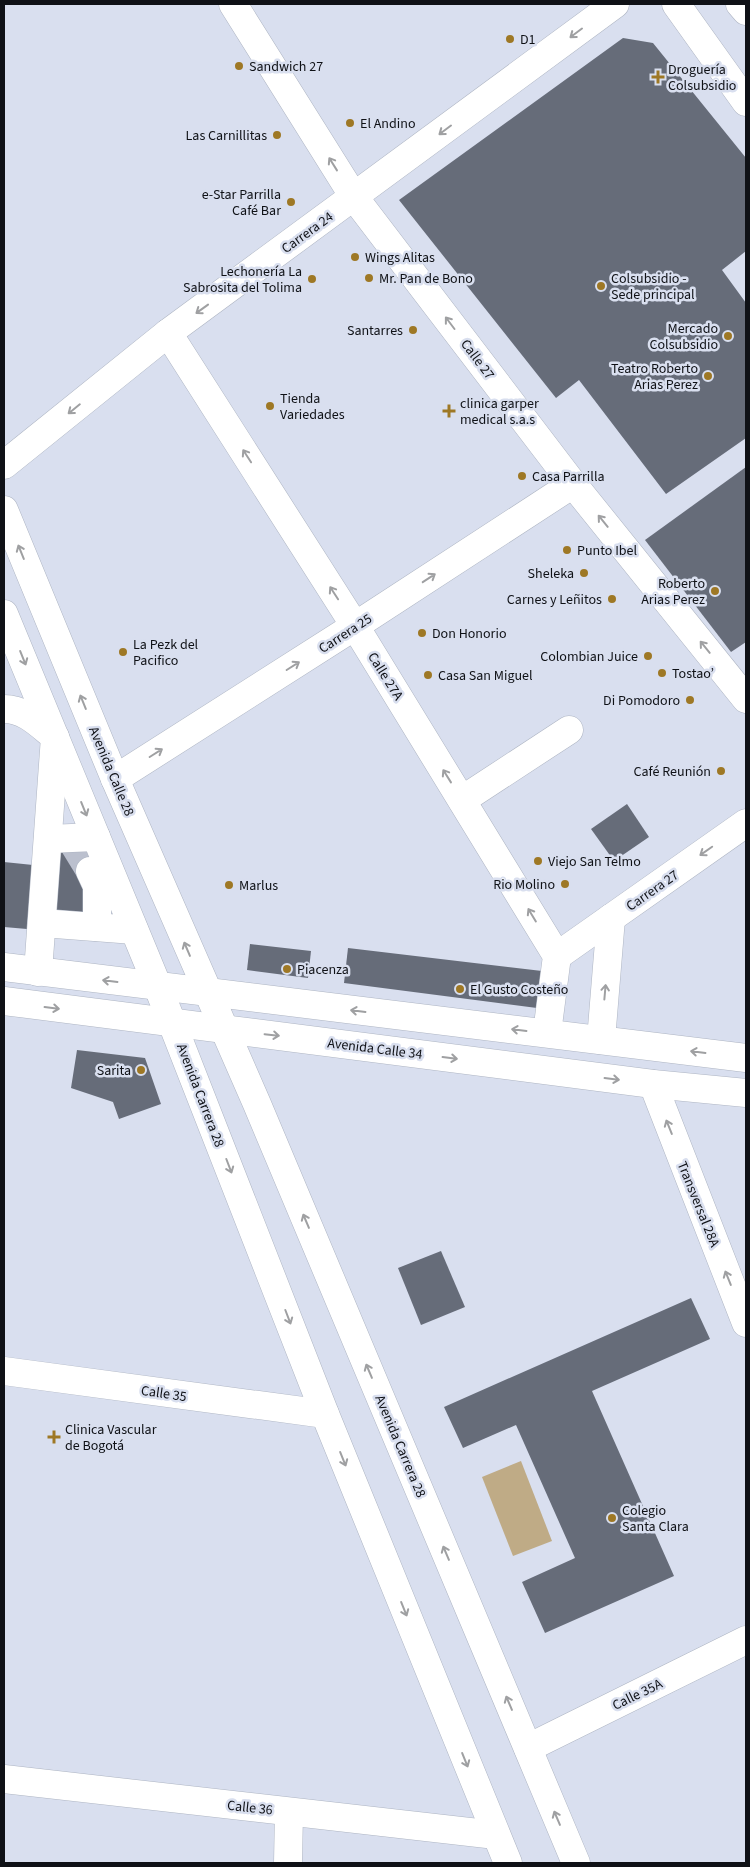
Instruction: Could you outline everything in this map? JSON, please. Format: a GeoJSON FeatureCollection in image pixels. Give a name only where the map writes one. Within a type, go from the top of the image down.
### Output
{"type":"FeatureCollection","features":[{"type":"Feature","properties":{"kind":"street","name":"Calle 27"},"geometry":{"type":"LineString","coordinates":[[232,4],[354,197],[573,484],[746,699]]}},
{"type":"Feature","properties":{"kind":"street","name":"Carrera 24"},"geometry":{"type":"LineString","coordinates":[[4,465],[168,333],[615,4]]}},
{"type":"Feature","properties":{"kind":"street"},"geometry":{"type":"LineString","coordinates":[[676,4],[746,102]]}},
{"type":"Feature","properties":{"kind":"street"},"geometry":{"type":"LineString","coordinates":[[683,4],[746,70]]}},
{"type":"Feature","properties":{"kind":"street"},"geometry":{"type":"LineString","coordinates":[[740,4],[746,11]]}},
{"type":"Feature","properties":{"kind":"street","name":"Calle 27A"},"geometry":{"type":"LineString","coordinates":[[168,333],[355,626],[558,956]]}},
{"type":"Feature","properties":{"kind":"street","name":"Carrera 25"},"geometry":{"type":"LineString","coordinates":[[114,779],[355,626],[573,484]]}},
{"type":"Feature","properties":{"kind":"street","name":"Avenida Calle 28"},"geometry":{"type":"LineString","coordinates":[[4,510],[114,779],[224,1030]]}},
{"type":"Feature","properties":{"kind":"street"},"geometry":{"type":"LineString","coordinates":[[4,614],[55,737],[72,840],[42,923],[38,972]]}},
{"type":"Feature","properties":{"kind":"street"},"geometry":{"type":"LineString","coordinates":[[4,710],[15,709],[55,737]]}},
{"type":"Feature","properties":{"kind":"street"},"geometry":{"type":"LineString","coordinates":[[462,800],[569,730]]}},
{"type":"Feature","properties":{"kind":"street"},"geometry":{"type":"LineString","coordinates":[[55,737],[50,806],[134,930],[172,1023]]}},
{"type":"Feature","properties":{"kind":"street","name":"Carrera 27"},"geometry":{"type":"LineString","coordinates":[[558,956],[746,823]]}},
{"type":"Feature","properties":{"kind":"street"},"geometry":{"type":"LineString","coordinates":[[90,871],[97,886],[97,927]]}},
{"type":"Feature","properties":{"kind":"street"},"geometry":{"type":"LineString","coordinates":[[601,1040],[611,918]]}},
{"type":"Feature","properties":{"kind":"street"},"geometry":{"type":"LineString","coordinates":[[42,923],[134,930]]}},
{"type":"Feature","properties":{"kind":"street"},"geometry":{"type":"LineString","coordinates":[[547,1033],[558,956]]}},
{"type":"Feature","properties":{"kind":"street"},"geometry":{"type":"LineString","coordinates":[[4,967],[746,1058]]}},
{"type":"Feature","properties":{"kind":"street","name":"Avenida Calle 34"},"geometry":{"type":"LineString","coordinates":[[4,1002],[652,1084],[746,1093]]}},
{"type":"Feature","properties":{"kind":"street","name":"Avenida Carrera 28"},"geometry":{"type":"LineString","coordinates":[[172,1023],[325,1414],[508,1863]]}},
{"type":"Feature","properties":{"kind":"street","name":"Avenida Carrera 28"},"geometry":{"type":"LineString","coordinates":[[224,1030],[576,1863]]}},
{"type":"Feature","properties":{"kind":"street","name":"Transversal 28A"},"geometry":{"type":"LineString","coordinates":[[652,1084],[746,1323]]}},
{"type":"Feature","properties":{"kind":"street","name":"Calle 35"},"geometry":{"type":"LineString","coordinates":[[4,1371],[325,1414]]}},
{"type":"Feature","properties":{"kind":"street","name":"Calle 35A"},"geometry":{"type":"LineString","coordinates":[[528,1748],[746,1640]]}},
{"type":"Feature","properties":{"kind":"street","name":"Calle 36"},"geometry":{"type":"LineString","coordinates":[[4,1780],[496,1835]]}},
{"type":"Feature","properties":{"kind":"street"},"geometry":{"type":"LineString","coordinates":[[288,1863],[289,1812]]}},
{"type":"Feature","properties":{"kind":"shaded area"},"geometry":{"type":"Polygon","coordinates":[[[521,1461],[552,1541],[513,1556],[482,1477],[521,1461]]]}},
{"type":"Feature","properties":{"kind":"building","name":"Colsubsidio - Sede principal"},"geometry":{"type":"Polygon","coordinates":[[[623,38],[653,43],[746,158],[746,251],[722,270],[746,303],[746,438],[666,494],[579,380],[556,398],[399,200],[623,38]]]}},
{"type":"Feature","properties":{"kind":"building","name":"Roberto Arias Perez"},"geometry":{"type":"Polygon","coordinates":[[[746,467],[746,642],[731,652],[645,540],[746,467]]]}},
{"type":"Feature","properties":{"kind":"building"},"geometry":{"type":"Polygon","coordinates":[[[627,804],[649,837],[614,861],[591,829],[627,804]]]}},
{"type":"Feature","properties":{"kind":"building"},"geometry":{"type":"Polygon","coordinates":[[[58,844],[92,847],[86,917],[52,914],[58,844]]]}},
{"type":"Feature","properties":{"kind":"building"},"geometry":{"type":"Polygon","coordinates":[[[4,862],[33,865],[27,929],[4,927],[4,862]]]}},
{"type":"Feature","properties":{"kind":"building"},"geometry":{"type":"Polygon","coordinates":[[[250,944],[311,951],[308,978],[247,970],[250,944]]]}},
{"type":"Feature","properties":{"kind":"building"},"geometry":{"type":"Polygon","coordinates":[[[348,948],[542,971],[537,1008],[344,983],[348,948]]]}},
{"type":"Feature","properties":{"kind":"building"},"geometry":{"type":"Polygon","coordinates":[[[77,1050],[145,1058],[161,1104],[119,1119],[113,1102],[71,1088],[77,1050]]]}},
{"type":"Feature","properties":{"kind":"building"},"geometry":{"type":"Polygon","coordinates":[[[441,1251],[465,1307],[421,1325],[398,1268],[441,1251]]]}},
{"type":"Feature","properties":{"kind":"building"},"geometry":{"type":"Polygon","coordinates":[[[691,1298],[710,1339],[592,1391],[674,1576],[545,1633],[522,1582],[575,1558],[516,1425],[463,1448],[444,1407],[691,1298]]]}},
{"type":"Feature","properties":{"kind":"tunnel"},"geometry":{"type":"LineString","coordinates":[[74,845],[90,871]]}},
{"type":"Feature","properties":{"kind":"place","name":"D1"},"geometry":{"type":"Point","coordinates":[510,39]}},
{"type":"Feature","properties":{"kind":"place","name":"Sandwich 27"},"geometry":{"type":"Point","coordinates":[239,66]}},
{"type":"Feature","properties":{"kind":"place","name":"Droguería Colsubsidio"},"geometry":{"type":"Point","coordinates":[658,77]}},
{"type":"Feature","properties":{"kind":"place","name":"El Andino"},"geometry":{"type":"Point","coordinates":[350,123]}},
{"type":"Feature","properties":{"kind":"place","name":"Las Carnillitas"},"geometry":{"type":"Point","coordinates":[277,135]}},
{"type":"Feature","properties":{"kind":"place","name":"e-Star Parrilla Café Bar"},"geometry":{"type":"Point","coordinates":[291,202]}},
{"type":"Feature","properties":{"kind":"place","name":"Wings Alitas"},"geometry":{"type":"Point","coordinates":[355,257]}},
{"type":"Feature","properties":{"kind":"place","name":"Mr. Pan de Bono"},"geometry":{"type":"Point","coordinates":[369,278]}},
{"type":"Feature","properties":{"kind":"place","name":"Lechonería La Sabrosita del Tolima"},"geometry":{"type":"Point","coordinates":[312,279]}},
{"type":"Feature","properties":{"kind":"place","name":"Colsubsidio - Sede principal"},"geometry":{"type":"Point","coordinates":[601,286]}},
{"type":"Feature","properties":{"kind":"place","name":"Santarres"},"geometry":{"type":"Point","coordinates":[413,330]}},
{"type":"Feature","properties":{"kind":"place","name":"Mercado Colsubsidio"},"geometry":{"type":"Point","coordinates":[728,336]}},
{"type":"Feature","properties":{"kind":"place","name":"Teatro Roberto Arias Perez"},"geometry":{"type":"Point","coordinates":[708,376]}},
{"type":"Feature","properties":{"kind":"place","name":"Tienda Variedades"},"geometry":{"type":"Point","coordinates":[270,406]}},
{"type":"Feature","properties":{"kind":"place","name":"clinica garper medical s.a.s"},"geometry":{"type":"Point","coordinates":[449,411]}},
{"type":"Feature","properties":{"kind":"place","name":"Casa Parrilla"},"geometry":{"type":"Point","coordinates":[522,476]}},
{"type":"Feature","properties":{"kind":"place","name":"Punto Ibel"},"geometry":{"type":"Point","coordinates":[567,550]}},
{"type":"Feature","properties":{"kind":"place","name":"Sheleka"},"geometry":{"type":"Point","coordinates":[584,573]}},
{"type":"Feature","properties":{"kind":"place","name":"Roberto Arias Perez"},"geometry":{"type":"Point","coordinates":[715,591]}},
{"type":"Feature","properties":{"kind":"place","name":"Carnes y Leñitos"},"geometry":{"type":"Point","coordinates":[612,599]}},
{"type":"Feature","properties":{"kind":"place","name":"Don Honorio"},"geometry":{"type":"Point","coordinates":[422,633]}},
{"type":"Feature","properties":{"kind":"place","name":"La Pezk del Pacifico"},"geometry":{"type":"Point","coordinates":[123,652]}},
{"type":"Feature","properties":{"kind":"place","name":"Colombian Juice"},"geometry":{"type":"Point","coordinates":[648,656]}},
{"type":"Feature","properties":{"kind":"place","name":"Tostao’"},"geometry":{"type":"Point","coordinates":[662,673]}},
{"type":"Feature","properties":{"kind":"place","name":"Casa San Miguel"},"geometry":{"type":"Point","coordinates":[428,675]}},
{"type":"Feature","properties":{"kind":"place","name":"Di Pomodoro"},"geometry":{"type":"Point","coordinates":[690,700]}},
{"type":"Feature","properties":{"kind":"place","name":"Café Reunión"},"geometry":{"type":"Point","coordinates":[721,771]}},
{"type":"Feature","properties":{"kind":"place","name":"Viejo San Telmo"},"geometry":{"type":"Point","coordinates":[538,861]}},
{"type":"Feature","properties":{"kind":"place","name":"Rio Molino"},"geometry":{"type":"Point","coordinates":[565,884]}},
{"type":"Feature","properties":{"kind":"place","name":"Marlus"},"geometry":{"type":"Point","coordinates":[229,885]}},
{"type":"Feature","properties":{"kind":"place","name":"Piacenza"},"geometry":{"type":"Point","coordinates":[287,969]}},
{"type":"Feature","properties":{"kind":"place","name":"El Gusto Costeño"},"geometry":{"type":"Point","coordinates":[460,989]}},
{"type":"Feature","properties":{"kind":"place","name":"Sarita"},"geometry":{"type":"Point","coordinates":[141,1070]}},
{"type":"Feature","properties":{"kind":"place","name":"Clinica Vascular de Bogotá"},"geometry":{"type":"Point","coordinates":[54,1437]}},
{"type":"Feature","properties":{"kind":"place","name":"Colegio Santa Clara"},"geometry":{"type":"Point","coordinates":[612,1518]}}]}
